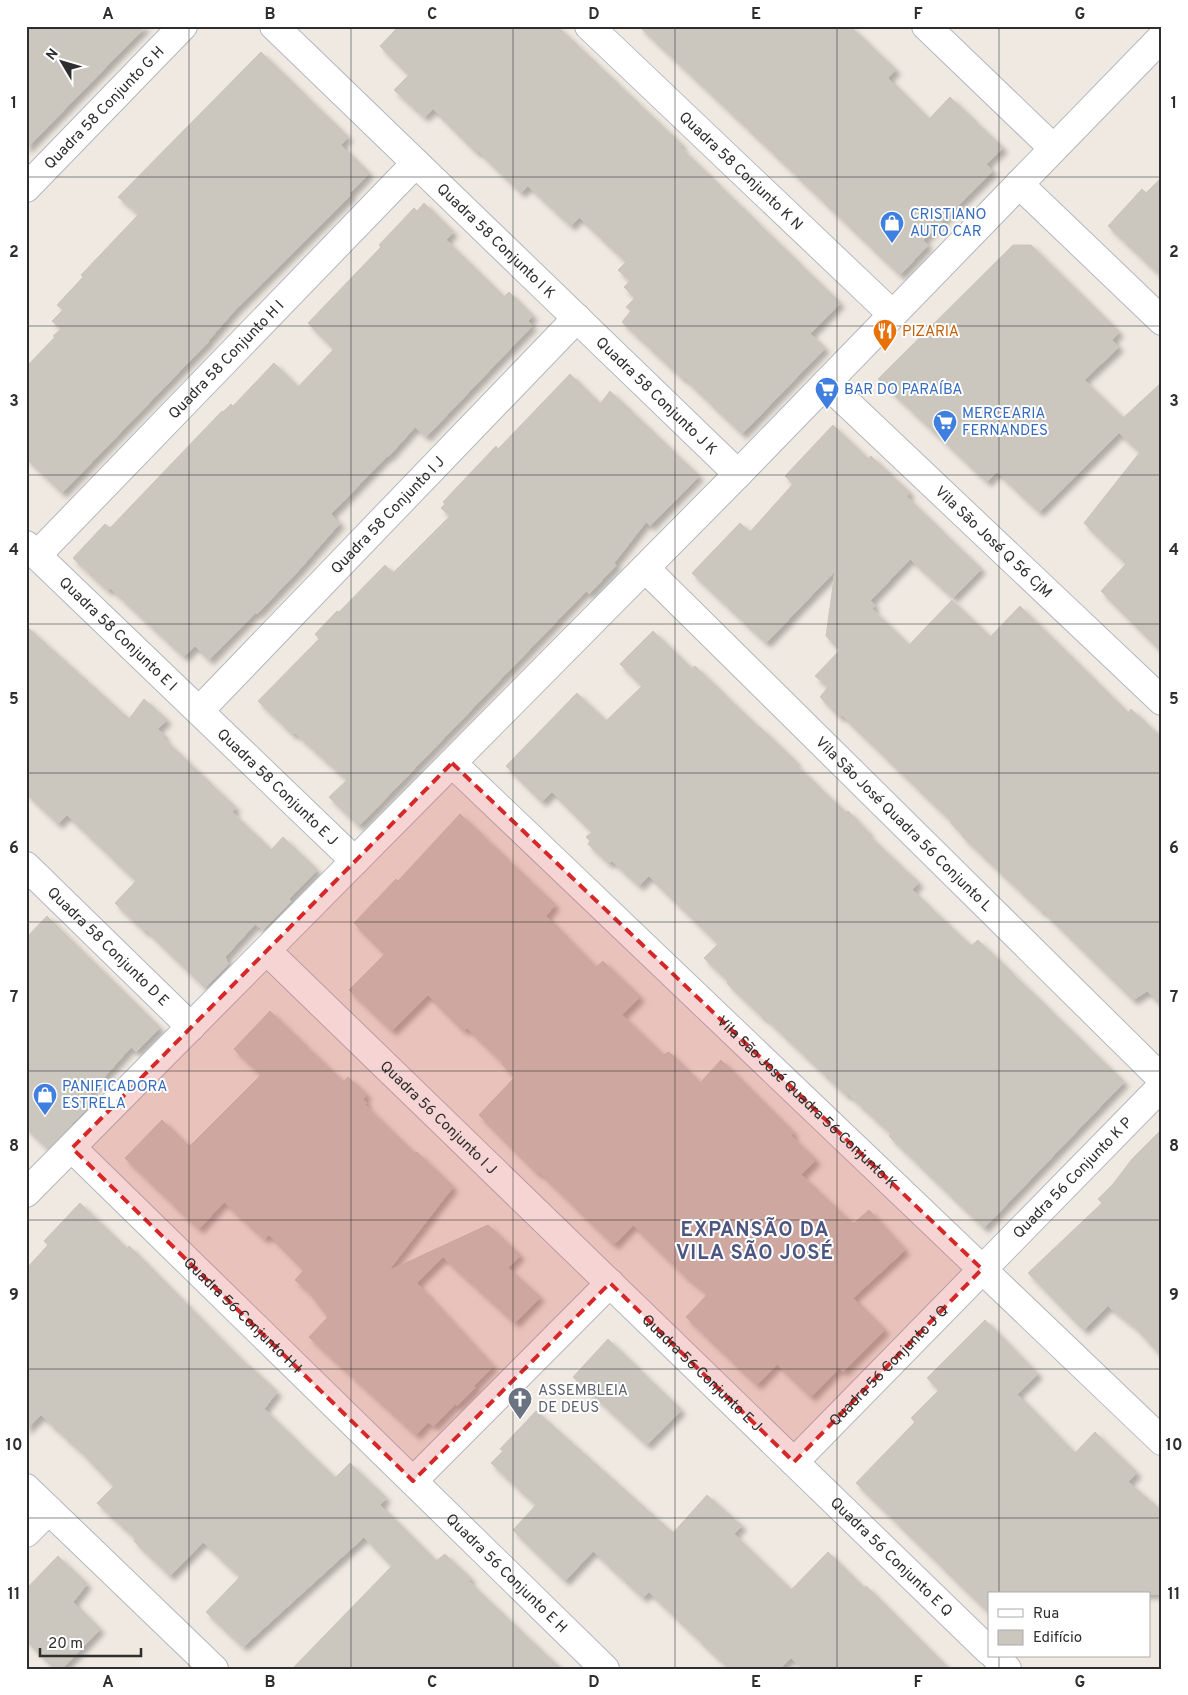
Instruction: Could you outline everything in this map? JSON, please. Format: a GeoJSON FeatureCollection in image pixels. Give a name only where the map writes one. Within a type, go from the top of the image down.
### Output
{"type":"FeatureCollection","features":[{"type":"Feature","properties":{"kind":"street","name":"Quadra 58 Conjunto G H"},"geometry":{"type":"LineString","coordinates":[[26,188],[183,26]]}},
{"type":"Feature","properties":{"kind":"street","name":"Quadra 58 Conjunto I K"},"geometry":{"type":"LineString","coordinates":[[274,26],[577,318]]}},
{"type":"Feature","properties":{"kind":"street","name":"Quadra 58 Conjunto K N"},"geometry":{"type":"LineString","coordinates":[[589,26],[892,314]]}},
{"type":"Feature","properties":{"kind":"street"},"geometry":{"type":"LineString","coordinates":[[926,26],[1053,148]]}},
{"type":"Feature","properties":{"kind":"street"},"geometry":{"type":"LineString","coordinates":[[29,1185],[72,1148],[738,474],[1162,37]]}},
{"type":"Feature","properties":{"kind":"street","name":"Quadra 58 Conjunto H I"},"geometry":{"type":"LineString","coordinates":[[32,550],[416,163]]}},
{"type":"Feature","properties":{"kind":"street"},"geometry":{"type":"LineString","coordinates":[[1019,184],[1162,321]]}},
{"type":"Feature","properties":{"kind":"street","name":"Quadra 58 Conjunto J K"},"geometry":{"type":"LineString","coordinates":[[577,318],[738,474]]}},
{"type":"Feature","properties":{"kind":"street","name":"Quadra 58 Conjunto I J"},"geometry":{"type":"LineString","coordinates":[[200,711],[577,318]]}},
{"type":"Feature","properties":{"kind":"street","name":"Vila São José Q 56 CjM"},"geometry":{"type":"LineString","coordinates":[[826,383],[1162,701]]}},
{"type":"Feature","properties":{"kind":"street","name":"Quadra 58 Conjunto E I"},"geometry":{"type":"LineString","coordinates":[[32,550],[200,711]]}},
{"type":"Feature","properties":{"kind":"street","name":"Vila São José Quadra 56 Conjunto L"},"geometry":{"type":"LineString","coordinates":[[645,568],[1162,1079]]}},
{"type":"Feature","properties":{"kind":"street","name":"Quadra 58 Conjunto E J"},"geometry":{"type":"LineString","coordinates":[[200,711],[355,861]]}},
{"type":"Feature","properties":{"kind":"street","name":"Vila São José Quadra 56 Conjunto K"},"geometry":{"type":"LineString","coordinates":[[452,763],[1162,1441]]}},
{"type":"Feature","properties":{"kind":"street","name":"Quadra 58 Conjunto D E"},"geometry":{"type":"LineString","coordinates":[[26,866],[191,1027]]}},
{"type":"Feature","properties":{"kind":"street","name":"Quadra 56 Conjunto I J"},"geometry":{"type":"LineString","coordinates":[[267,951],[610,1284]]}},
{"type":"Feature","properties":{"kind":"street","name":"Quadra 56 Conjunto K P"},"geometry":{"type":"LineString","coordinates":[[982,1269],[1162,1086]]}},
{"type":"Feature","properties":{"kind":"street","name":"Quadra 56 Conjunto H I"},"geometry":{"type":"LineString","coordinates":[[72,1148],[413,1481]]}},
{"type":"Feature","properties":{"kind":"street","name":"Quadra 56 Conjunto J Q"},"geometry":{"type":"LineString","coordinates":[[794,1462],[982,1269]]}},
{"type":"Feature","properties":{"kind":"street"},"geometry":{"type":"LineString","coordinates":[[413,1481],[610,1284]]}},
{"type":"Feature","properties":{"kind":"street","name":"Quadra 56 Conjunto E J"},"geometry":{"type":"LineString","coordinates":[[610,1284],[794,1462]]}},
{"type":"Feature","properties":{"kind":"street","name":"Quadra 56 Conjunto E Q"},"geometry":{"type":"LineString","coordinates":[[794,1462],[988,1650]]}},
{"type":"Feature","properties":{"kind":"street","name":"Quadra 56 Conjunto E H"},"geometry":{"type":"LineString","coordinates":[[413,1481],[601,1667]]}},
{"type":"Feature","properties":{"kind":"street"},"geometry":{"type":"LineString","coordinates":[[26,1488],[214,1668]]}},
{"type":"Feature","properties":{"kind":"street"},"geometry":{"type":"LineString","coordinates":[[26,1533],[49,1510]]}},
{"type":"Feature","properties":{"kind":"street"},"geometry":{"type":"LineString","coordinates":[[997,1658],[1008,1669]]}},
{"type":"Feature","properties":{"kind":"highlighted area"},"geometry":{"type":"Polygon","coordinates":[[[452,763],[982,1269],[794,1462],[610,1283],[413,1481],[72,1148],[452,763]]]}},
{"type":"Feature","properties":{"kind":"building"},"geometry":{"type":"Polygon","coordinates":[[[26,26],[146,26],[26,149],[26,26]]]}},
{"type":"Feature","properties":{"kind":"building"},"geometry":{"type":"Polygon","coordinates":[[[399,26],[557,26],[682,145],[680,147],[840,303],[810,334],[825,348],[742,434],[622,322],[631,311],[626,307],[635,298],[624,287],[630,281],[618,270],[626,262],[579,217],[571,226],[528,186],[521,193],[433,109],[424,117],[394,90],[409,75],[380,46],[399,26]]]}},
{"type":"Feature","properties":{"kind":"building"},"geometry":{"type":"Polygon","coordinates":[[[639,26],[850,26],[896,70],[888,78],[929,119],[950,97],[1003,148],[986,164],[993,171],[923,240],[928,245],[900,275],[639,26]]]}},
{"type":"Feature","properties":{"kind":"building"},"geometry":{"type":"Polygon","coordinates":[[[261,52],[348,137],[341,145],[369,173],[349,194],[351,195],[235,310],[209,341],[62,493],[26,458],[26,367],[61,329],[52,321],[63,310],[57,305],[83,277],[81,275],[139,214],[118,197],[261,52]]]}},
{"type":"Feature","properties":{"kind":"building"},"geometry":{"type":"Polygon","coordinates":[[[1162,177],[1162,277],[1108,226],[1142,189],[1146,193],[1162,177]]]}},
{"type":"Feature","properties":{"kind":"building"},"geometry":{"type":"Polygon","coordinates":[[[424,203],[453,232],[446,240],[504,297],[509,292],[533,316],[528,321],[532,326],[426,437],[415,427],[331,514],[340,523],[299,570],[209,660],[195,646],[184,657],[110,588],[108,591],[73,558],[105,524],[110,528],[222,411],[231,404],[233,406],[274,363],[298,387],[334,349],[308,323],[381,247],[379,245],[414,208],[417,211],[424,203]]]}},
{"type":"Feature","properties":{"kind":"building"},"geometry":{"type":"Polygon","coordinates":[[[1013,245],[1031,245],[1119,332],[1112,340],[1119,347],[1084,380],[1123,418],[1162,382],[1162,652],[1101,591],[1126,564],[1084,523],[1140,452],[1119,433],[1039,512],[997,472],[987,482],[878,379],[1013,245]]]}},
{"type":"Feature","properties":{"kind":"building"},"geometry":{"type":"Polygon","coordinates":[[[570,374],[600,404],[610,391],[699,476],[650,526],[646,522],[614,563],[616,565],[589,594],[586,591],[359,826],[329,797],[347,780],[295,733],[293,735],[258,701],[319,639],[315,634],[337,611],[339,612],[385,565],[393,573],[450,516],[441,508],[445,504],[443,502],[496,446],[498,449],[570,374]]]}},
{"type":"Feature","properties":{"kind":"building"},"geometry":{"type":"Polygon","coordinates":[[[833,425],[868,459],[871,456],[910,493],[906,496],[981,569],[953,598],[910,559],[870,601],[875,605],[872,609],[909,645],[952,600],[990,637],[1020,606],[1128,713],[1131,709],[1162,738],[1162,1006],[1147,991],[1133,1000],[1043,911],[962,836],[952,822],[842,715],[840,717],[820,697],[828,687],[815,676],[840,650],[826,636],[835,571],[766,643],[692,573],[740,523],[750,532],[793,484],[785,476],[833,425]]]}},
{"type":"Feature","properties":{"kind":"building"},"geometry":{"type":"Polygon","coordinates":[[[26,626],[129,719],[144,699],[167,720],[157,729],[165,736],[163,738],[236,808],[232,812],[271,850],[283,837],[317,870],[263,930],[255,924],[225,957],[228,964],[205,988],[146,930],[145,932],[115,903],[136,881],[67,815],[58,824],[26,793],[26,626]]]}},
{"type":"Feature","properties":{"kind":"building"},"geometry":{"type":"Polygon","coordinates":[[[653,631],[692,669],[695,666],[760,727],[846,813],[848,811],[869,833],[867,834],[919,883],[912,890],[971,946],[978,940],[1124,1082],[984,1228],[889,1136],[891,1134],[848,1094],[847,1096],[727,983],[728,981],[704,958],[718,944],[649,876],[639,886],[612,861],[609,864],[588,844],[590,841],[586,837],[592,832],[552,792],[542,802],[506,766],[577,693],[606,721],[642,686],[620,664],[653,631]]]}},
{"type":"Feature","properties":{"kind":"building"},"geometry":{"type":"Polygon","coordinates":[[[460,814],[555,905],[546,916],[596,967],[603,961],[640,997],[622,1015],[663,1055],[669,1052],[700,1083],[721,1060],[794,1133],[791,1136],[816,1160],[801,1175],[853,1224],[869,1210],[905,1250],[853,1298],[885,1330],[843,1372],[839,1368],[811,1397],[777,1364],[757,1385],[686,1317],[708,1294],[686,1277],[633,1225],[614,1245],[539,1172],[538,1174],[479,1115],[515,1077],[467,1028],[464,1031],[428,995],[392,1031],[349,990],[385,954],[354,923],[396,879],[398,881],[460,814]]]}},
{"type":"Feature","properties":{"kind":"building"},"geometry":{"type":"Polygon","coordinates":[[[47,916],[160,1028],[136,1052],[131,1047],[90,1093],[96,1099],[48,1149],[26,1128],[26,938],[47,916]]]}},
{"type":"Feature","properties":{"kind":"building"},"geometry":{"type":"Polygon","coordinates":[[[270,1011],[343,1082],[348,1077],[367,1095],[363,1099],[367,1103],[365,1105],[415,1154],[417,1152],[453,1187],[388,1271],[488,1225],[520,1255],[508,1268],[540,1297],[515,1323],[443,1257],[417,1283],[493,1366],[457,1406],[455,1404],[434,1426],[428,1422],[416,1435],[309,1337],[328,1317],[309,1292],[295,1280],[304,1270],[269,1235],[264,1239],[224,1202],[199,1229],[125,1158],[162,1120],[189,1147],[261,1075],[234,1049],[270,1011]]]}},
{"type":"Feature","properties":{"kind":"building"},"geometry":{"type":"Polygon","coordinates":[[[1162,1129],[1162,1357],[1136,1328],[1108,1306],[1084,1330],[1028,1273],[1102,1203],[1098,1199],[1113,1184],[1132,1159],[1162,1129]]]}},
{"type":"Feature","properties":{"kind":"building"},"geometry":{"type":"Polygon","coordinates":[[[80,1203],[127,1249],[129,1246],[249,1367],[277,1392],[264,1409],[335,1478],[350,1463],[386,1498],[380,1505],[436,1561],[445,1554],[471,1579],[468,1581],[561,1669],[292,1669],[392,1566],[364,1537],[243,1647],[206,1612],[240,1577],[203,1542],[170,1576],[134,1541],[136,1539],[97,1503],[114,1486],[82,1453],[41,1415],[26,1430],[26,1269],[48,1245],[44,1241],[80,1203]]]}},
{"type":"Feature","properties":{"kind":"building"},"geometry":{"type":"Polygon","coordinates":[[[985,1320],[1038,1374],[1017,1394],[1075,1453],[1095,1432],[1137,1473],[1128,1482],[1162,1511],[1162,1594],[1150,1594],[1150,1592],[988,1592],[988,1612],[856,1483],[915,1422],[911,1418],[939,1390],[927,1378],[985,1320]]]}},
{"type":"Feature","properties":{"kind":"building"},"geometry":{"type":"Polygon","coordinates":[[[608,1339],[681,1410],[647,1445],[573,1377],[608,1339]]]}},
{"type":"Feature","properties":{"kind":"building"},"geometry":{"type":"Polygon","coordinates":[[[536,1411],[673,1533],[707,1495],[742,1526],[734,1534],[791,1590],[828,1552],[864,1588],[866,1586],[949,1669],[803,1669],[791,1658],[780,1669],[729,1669],[649,1592],[643,1598],[593,1551],[565,1581],[513,1530],[536,1505],[491,1463],[503,1451],[500,1449],[536,1411]]]}},
{"type":"Feature","properties":{"kind":"building"},"geometry":{"type":"Polygon","coordinates":[[[58,1556],[87,1584],[73,1602],[100,1629],[62,1669],[55,1669],[26,1640],[26,1589],[58,1556]]]}},
{"type":"Feature","properties":{"kind":"place","name":"CRISTIANO AUTO CAR"},"geometry":{"type":"Point","coordinates":[892,244]}},
{"type":"Feature","properties":{"kind":"place","name":"PIZARIA"},"geometry":{"type":"Point","coordinates":[885,352]}},
{"type":"Feature","properties":{"kind":"place","name":"BAR DO PARAÍBA"},"geometry":{"type":"Point","coordinates":[827,410]}},
{"type":"Feature","properties":{"kind":"place","name":"MERCEARIA FERNANDES"},"geometry":{"type":"Point","coordinates":[945,443]}},
{"type":"Feature","properties":{"kind":"place","name":"PANIFICADORA ESTRELA"},"geometry":{"type":"Point","coordinates":[45,1116]}},
{"type":"Feature","properties":{"kind":"place","name":"ASSEMBLEIA DE DEUS"},"geometry":{"type":"Point","coordinates":[520,1420]}},
{"type":"Feature","properties":{"kind":"district","name":"EXPANSÃO DA VILA SÃO JOSÉ"},"geometry":{"type":"Point","coordinates":[755,1240]}}]}
